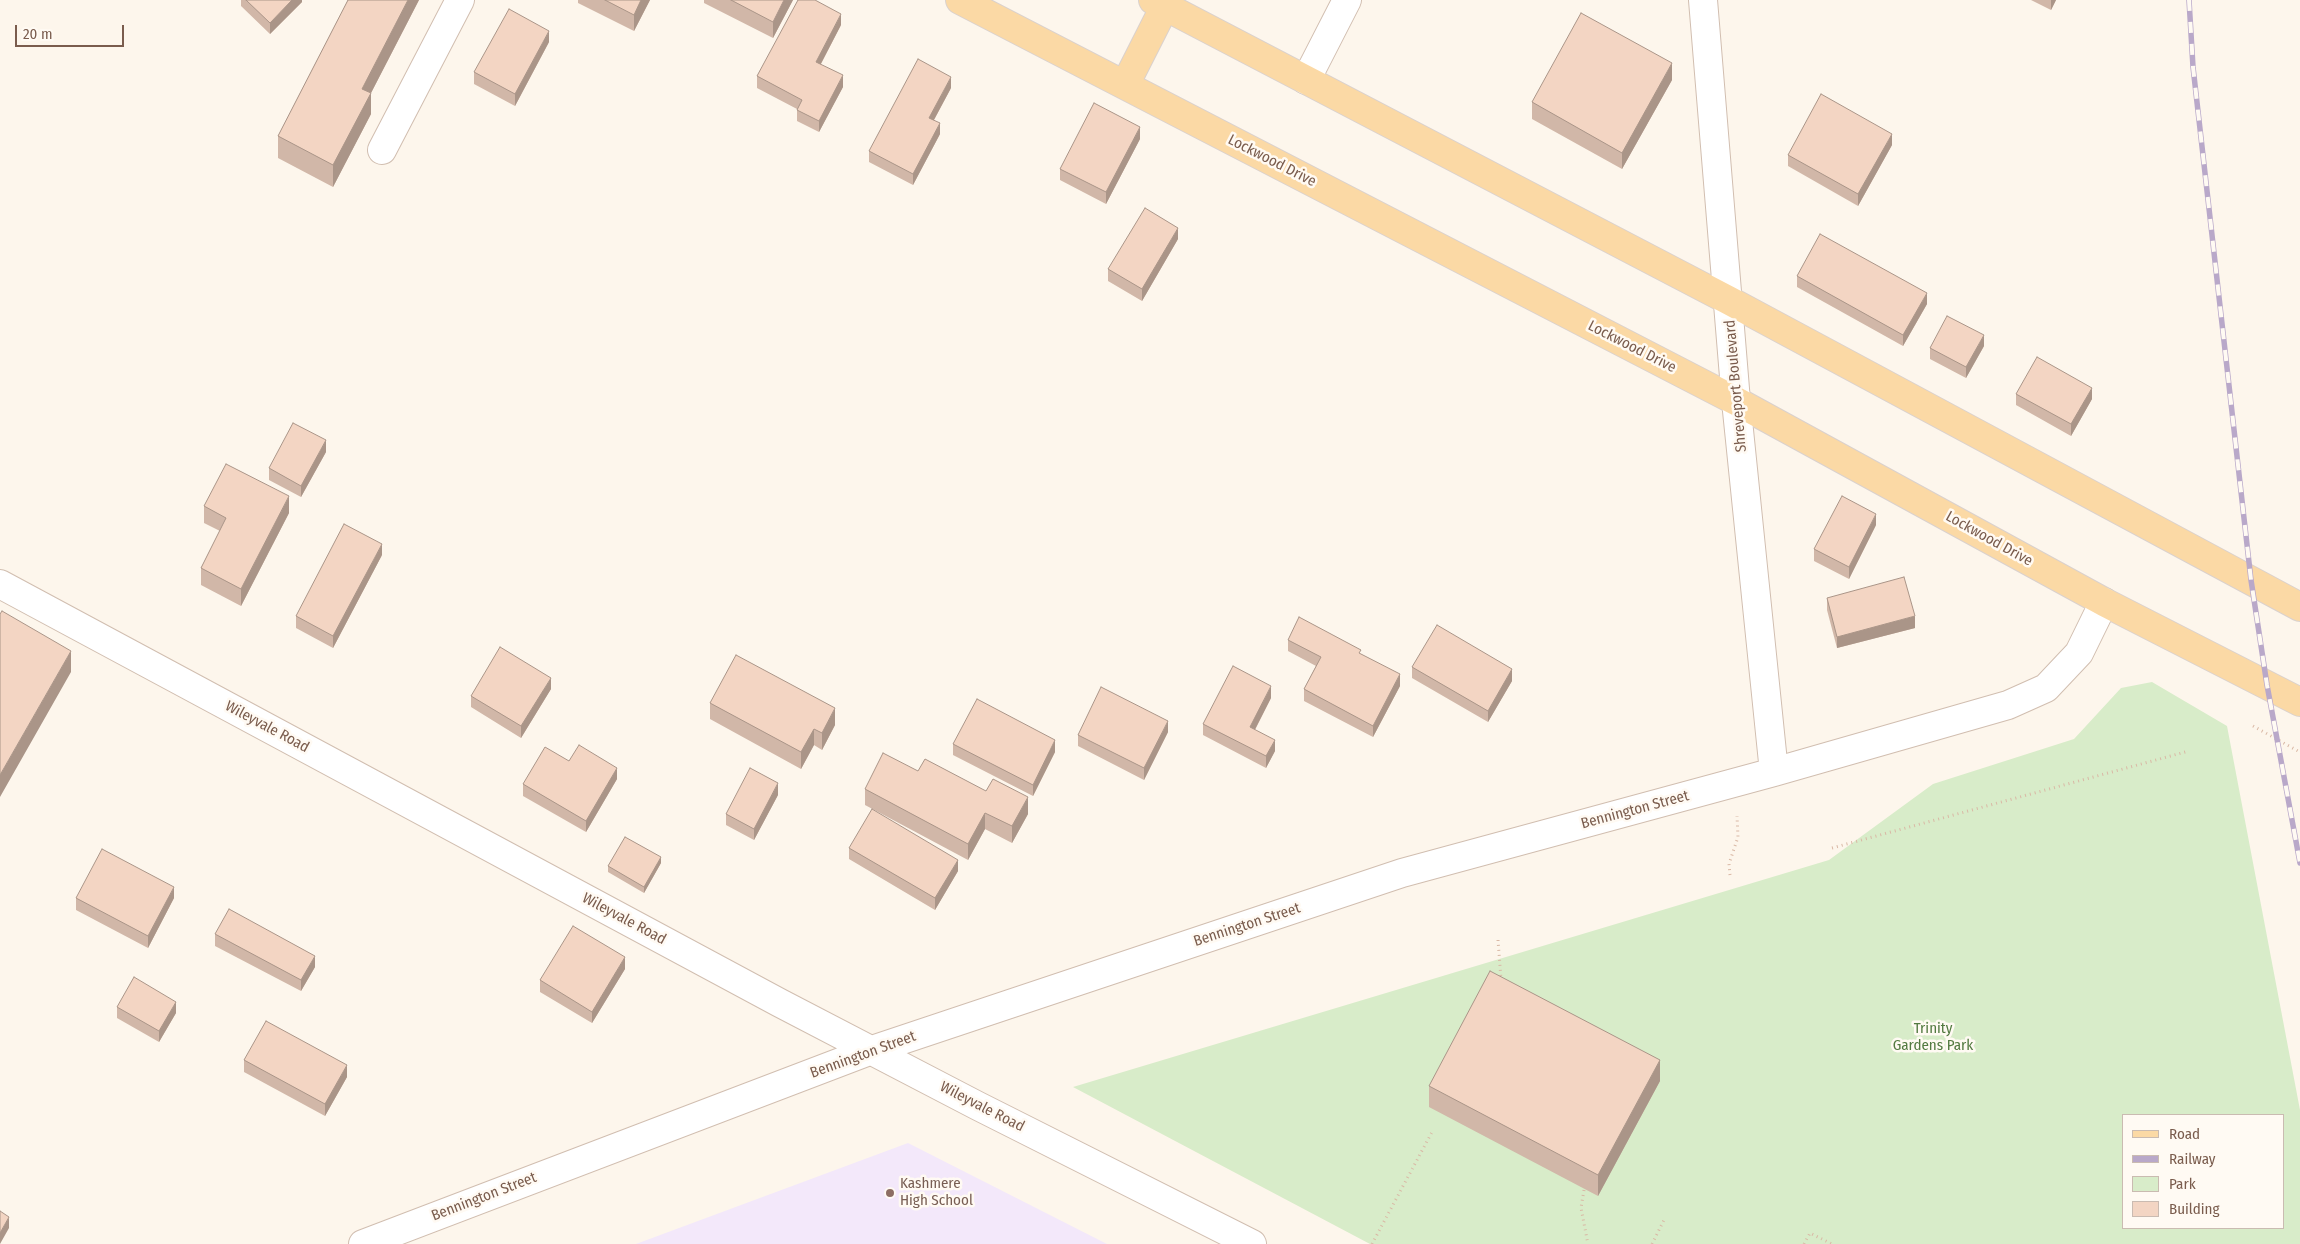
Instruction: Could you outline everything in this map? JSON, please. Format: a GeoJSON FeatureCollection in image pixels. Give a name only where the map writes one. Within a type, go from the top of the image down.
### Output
{"type":"FeatureCollection","features":[{"type":"Feature","properties":{"kind":"main road","name":"Lockwood Drive"},"geometry":{"type":"LineString","coordinates":[[960,0],[1736,401],[2104,602],[2300,702]]}},
{"type":"Feature","properties":{"kind":"main road"},"geometry":{"type":"LineString","coordinates":[[1125,85],[1159,3],[1728,300],[2300,607]]}},
{"type":"Feature","properties":{"kind":"street"},"geometry":{"type":"LineString","coordinates":[[382,150],[460,0]]}},
{"type":"Feature","properties":{"kind":"street"},"geometry":{"type":"LineString","coordinates":[[1306,80],[1347,0]]}},
{"type":"Feature","properties":{"kind":"street","name":"Shreveport Boulevard"},"geometry":{"type":"LineString","coordinates":[[1703,0],[1736,401],[1774,772]]}},
{"type":"Feature","properties":{"kind":"street","name":"Wileyvale Road"},"geometry":{"type":"LineString","coordinates":[[0,584],[872,1050],[1208,1233],[1252,1244]]}},
{"type":"Feature","properties":{"kind":"street","name":"Bennington Street"},"geometry":{"type":"LineString","coordinates":[[363,1244],[872,1050],[1402,873],[1774,772],[2008,705],[2046,688],[2079,654],[2104,602]]}},
{"type":"Feature","properties":{"kind":"path"},"geometry":{"type":"LineString","coordinates":[[2253,726],[2298,752]]}},
{"type":"Feature","properties":{"kind":"path"},"geometry":{"type":"LineString","coordinates":[[1832,848],[2189,751]]}},
{"type":"Feature","properties":{"kind":"path"},"geometry":{"type":"LineString","coordinates":[[1730,876],[1729,864],[1738,837],[1737,813]]}},
{"type":"Feature","properties":{"kind":"path"},"geometry":{"type":"LineString","coordinates":[[1498,940],[1502,986]]}},
{"type":"Feature","properties":{"kind":"path"},"geometry":{"type":"LineString","coordinates":[[1372,1244],[1432,1132]]}},
{"type":"Feature","properties":{"kind":"path"},"geometry":{"type":"LineString","coordinates":[[1584,1190],[1581,1208],[1588,1244]]}},
{"type":"Feature","properties":{"kind":"path"},"geometry":{"type":"LineString","coordinates":[[1652,1244],[1665,1218]]}},
{"type":"Feature","properties":{"kind":"path"},"geometry":{"type":"LineString","coordinates":[[1804,1244],[1810,1233],[1832,1244]]}},
{"type":"Feature","properties":{"kind":"shaded area","name":"Kashmere High School"},"geometry":{"type":"Polygon","coordinates":[[[908,1143],[1107,1244],[636,1244],[908,1143]]]}},
{"type":"Feature","properties":{"kind":"green space","name":"Trinity Gardens Park"},"geometry":{"type":"Polygon","coordinates":[[[2152,682],[2227,726],[2300,1110],[2300,1244],[1370,1244],[1073,1087],[1829,860],[1933,784],[2074,739],[2121,688],[2152,682]]]}},
{"type":"Feature","properties":{"kind":"building"},"geometry":{"type":"Polygon","coordinates":[[[246,0],[292,0],[270,23],[246,0]]]}},
{"type":"Feature","properties":{"kind":"building"},"geometry":{"type":"Polygon","coordinates":[[[348,0],[408,0],[362,89],[371,93],[333,165],[278,136],[348,0]]]}},
{"type":"Feature","properties":{"kind":"building"},"geometry":{"type":"Polygon","coordinates":[[[605,0],[641,0],[634,15],[605,0]]]}},
{"type":"Feature","properties":{"kind":"building"},"geometry":{"type":"Polygon","coordinates":[[[731,0],[784,0],[773,22],[731,0]]]}},
{"type":"Feature","properties":{"kind":"building"},"geometry":{"type":"Polygon","coordinates":[[[798,0],[815,0],[841,14],[816,62],[843,75],[819,121],[797,110],[802,100],[757,76],[798,0]]]}},
{"type":"Feature","properties":{"kind":"building"},"geometry":{"type":"Polygon","coordinates":[[[509,9],[549,31],[515,94],[474,72],[509,9]]]}},
{"type":"Feature","properties":{"kind":"building"},"geometry":{"type":"Polygon","coordinates":[[[1581,13],[1672,63],[1622,153],[1532,102],[1581,13]]]}},
{"type":"Feature","properties":{"kind":"building"},"geometry":{"type":"Polygon","coordinates":[[[918,59],[951,77],[929,118],[940,123],[913,174],[869,151],[918,59]]]}},
{"type":"Feature","properties":{"kind":"building"},"geometry":{"type":"Polygon","coordinates":[[[1821,94],[1892,134],[1858,194],[1788,155],[1821,94]]]}},
{"type":"Feature","properties":{"kind":"building"},"geometry":{"type":"Polygon","coordinates":[[[1094,103],[1140,127],[1106,192],[1060,169],[1094,103]]]}},
{"type":"Feature","properties":{"kind":"building"},"geometry":{"type":"Polygon","coordinates":[[[1145,208],[1178,228],[1142,289],[1108,269],[1145,208]]]}},
{"type":"Feature","properties":{"kind":"building"},"geometry":{"type":"Polygon","coordinates":[[[1820,234],[1927,293],[1903,335],[1797,276],[1820,234]]]}},
{"type":"Feature","properties":{"kind":"building"},"geometry":{"type":"Polygon","coordinates":[[[1947,316],[1984,335],[1966,367],[1930,348],[1947,316]]]}},
{"type":"Feature","properties":{"kind":"building"},"geometry":{"type":"Polygon","coordinates":[[[2037,357],[2092,388],[2071,424],[2016,394],[2037,357]]]}},
{"type":"Feature","properties":{"kind":"building"},"geometry":{"type":"Polygon","coordinates":[[[293,423],[326,440],[301,486],[269,468],[293,423]]]}},
{"type":"Feature","properties":{"kind":"building"},"geometry":{"type":"Polygon","coordinates":[[[226,464],[289,496],[241,589],[201,568],[226,518],[204,506],[226,464]]]}},
{"type":"Feature","properties":{"kind":"building"},"geometry":{"type":"Polygon","coordinates":[[[1842,496],[1876,514],[1849,567],[1814,549],[1842,496]]]}},
{"type":"Feature","properties":{"kind":"building"},"geometry":{"type":"Polygon","coordinates":[[[344,524],[382,544],[333,636],[296,616],[344,524]]]}},
{"type":"Feature","properties":{"kind":"building"},"geometry":{"type":"Polygon","coordinates":[[[1904,577],[1915,616],[1837,637],[1827,598],[1904,577]]]}},
{"type":"Feature","properties":{"kind":"building"},"geometry":{"type":"Polygon","coordinates":[[[2,611],[71,651],[0,775],[0,614],[2,611]]]}},
{"type":"Feature","properties":{"kind":"building"},"geometry":{"type":"Polygon","coordinates":[[[1299,617],[1361,650],[1359,653],[1400,674],[1373,726],[1304,689],[1321,657],[1288,640],[1299,617]]]}},
{"type":"Feature","properties":{"kind":"building"},"geometry":{"type":"Polygon","coordinates":[[[1437,625],[1512,669],[1488,711],[1412,667],[1437,625]]]}},
{"type":"Feature","properties":{"kind":"building"},"geometry":{"type":"Polygon","coordinates":[[[500,647],[551,678],[521,726],[471,696],[500,647]]]}},
{"type":"Feature","properties":{"kind":"building"},"geometry":{"type":"Polygon","coordinates":[[[736,655],[835,708],[822,733],[814,729],[801,752],[710,703],[736,655]]]}},
{"type":"Feature","properties":{"kind":"building"},"geometry":{"type":"Polygon","coordinates":[[[1233,666],[1271,686],[1250,727],[1275,740],[1266,756],[1203,724],[1233,666]]]}},
{"type":"Feature","properties":{"kind":"building"},"geometry":{"type":"Polygon","coordinates":[[[1101,687],[1168,721],[1144,768],[1078,735],[1101,687]]]}},
{"type":"Feature","properties":{"kind":"building"},"geometry":{"type":"Polygon","coordinates":[[[977,699],[1055,740],[1033,785],[953,744],[977,699]]]}},
{"type":"Feature","properties":{"kind":"building"},"geometry":{"type":"Polygon","coordinates":[[[579,745],[617,768],[586,821],[523,784],[545,747],[569,761],[579,745]]]}},
{"type":"Feature","properties":{"kind":"building"},"geometry":{"type":"Polygon","coordinates":[[[883,753],[918,771],[925,759],[986,791],[993,779],[1028,797],[1012,826],[985,813],[968,844],[865,789],[883,753]]]}},
{"type":"Feature","properties":{"kind":"building"},"geometry":{"type":"Polygon","coordinates":[[[750,768],[778,783],[754,829],[726,814],[750,768]]]}},
{"type":"Feature","properties":{"kind":"building"},"geometry":{"type":"Polygon","coordinates":[[[872,809],[958,860],[935,898],[849,848],[872,809]]]}},
{"type":"Feature","properties":{"kind":"building"},"geometry":{"type":"Polygon","coordinates":[[[625,837],[661,857],[644,887],[608,866],[625,837]]]}},
{"type":"Feature","properties":{"kind":"building"},"geometry":{"type":"Polygon","coordinates":[[[102,849],[174,887],[148,936],[76,898],[102,849]]]}},
{"type":"Feature","properties":{"kind":"building"},"geometry":{"type":"Polygon","coordinates":[[[229,909],[315,956],[301,980],[215,934],[229,909]]]}},
{"type":"Feature","properties":{"kind":"building"},"geometry":{"type":"Polygon","coordinates":[[[573,926],[625,957],[592,1012],[540,980],[573,926]]]}},
{"type":"Feature","properties":{"kind":"building"},"geometry":{"type":"Polygon","coordinates":[[[1490,971],[1660,1060],[1598,1175],[1429,1086],[1490,971]]]}},
{"type":"Feature","properties":{"kind":"building"},"geometry":{"type":"Polygon","coordinates":[[[134,977],[176,1002],[159,1031],[117,1007],[134,977]]]}},
{"type":"Feature","properties":{"kind":"building"},"geometry":{"type":"Polygon","coordinates":[[[266,1021],[347,1065],[325,1104],[244,1060],[266,1021]]]}},
{"type":"Feature","properties":{"kind":"building"},"geometry":{"type":"Polygon","coordinates":[[[0,1211],[9,1217],[0,1233],[0,1211]]]}},
{"type":"Feature","properties":{"kind":"railway"},"geometry":{"type":"LineString","coordinates":[[2189,0],[2193,67],[2251,580],[2267,685],[2300,863]]}},
{"type":"Feature","properties":{"kind":"place","name":"Kashmere High School"},"geometry":{"type":"Point","coordinates":[890,1193]}}]}
